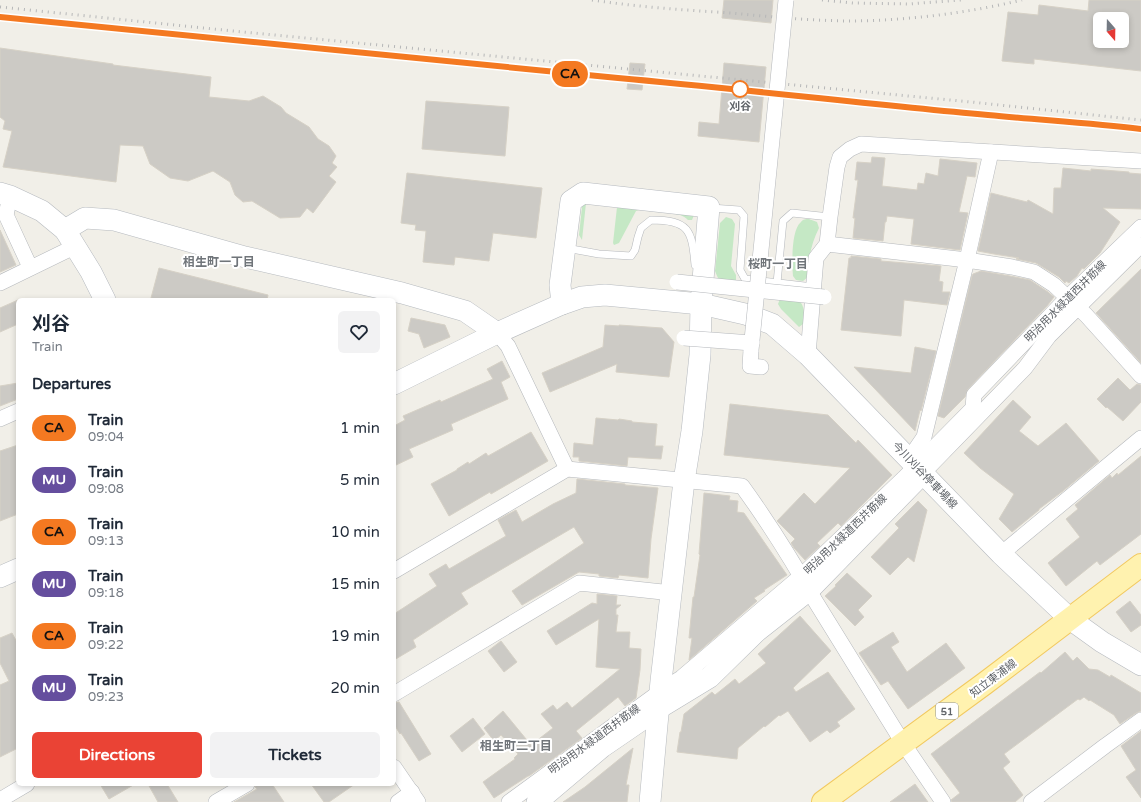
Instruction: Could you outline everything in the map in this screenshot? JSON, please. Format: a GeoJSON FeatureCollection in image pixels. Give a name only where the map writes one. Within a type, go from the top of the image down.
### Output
{"type":"FeatureCollection","features":[{"type":"Feature","properties":{"kind":"main road","name":"知立東浦線"},"geometry":{"type":"LineString","coordinates":[[823,802],[984,684],[1141,565]]}},
{"type":"Feature","properties":{"kind":"street"},"geometry":{"type":"LineString","coordinates":[[761,367],[750,366],[756,290],[771,157],[786,0]]}},
{"type":"Feature","properties":{"kind":"street"},"geometry":{"type":"LineString","coordinates":[[808,355],[819,292],[816,258],[827,244],[836,167],[840,157],[850,149],[861,144],[1141,161]]}},
{"type":"Feature","properties":{"kind":"street"},"geometry":{"type":"LineString","coordinates":[[916,466],[967,260],[991,152]]}},
{"type":"Feature","properties":{"kind":"street"},"geometry":{"type":"LineString","coordinates":[[562,304],[560,285],[571,201],[583,193],[709,208],[701,304],[700,355],[692,431],[684,481],[650,802]]}},
{"type":"Feature","properties":{"kind":"street"},"geometry":{"type":"LineString","coordinates":[[30,267],[6,215],[5,194],[42,211],[70,238],[91,272],[103,298]]}},
{"type":"Feature","properties":{"kind":"street"},"geometry":{"type":"LineString","coordinates":[[0,283],[30,267],[70,238],[86,218],[114,220],[245,257],[402,293],[465,311],[497,333],[508,346],[567,469]]}},
{"type":"Feature","properties":{"kind":"street","name":"明治用水緑道西井筋線"},"geometry":{"type":"LineString","coordinates":[[1073,302],[1141,227]]}},
{"type":"Feature","properties":{"kind":"street"},"geometry":{"type":"LineString","coordinates":[[827,244],[967,260],[1034,272],[1054,284],[1073,302],[1141,376]]}},
{"type":"Feature","properties":{"kind":"street"},"geometry":{"type":"LineString","coordinates":[[537,802],[660,699],[710,677],[805,583],[916,466],[1025,368],[1073,302],[1141,244]]}},
{"type":"Feature","properties":{"kind":"street"},"geometry":{"type":"LineString","coordinates":[[677,282],[756,290],[819,292]]}},
{"type":"Feature","properties":{"kind":"street","name":"今川刈谷停車場線"},"geometry":{"type":"LineString","coordinates":[[396,383],[497,333],[582,296],[605,295],[701,304],[745,314],[772,324],[808,355],[1001,554],[1070,619],[1102,642],[1141,665]]}},
{"type":"Feature","properties":{"kind":"street"},"geometry":{"type":"LineString","coordinates":[[684,338],[752,343]]}},
{"type":"Feature","properties":{"kind":"street"},"geometry":{"type":"LineString","coordinates":[[0,419],[16,412]]}},
{"type":"Feature","properties":{"kind":"street"},"geometry":{"type":"LineString","coordinates":[[1001,554],[1141,438]]}},
{"type":"Feature","properties":{"kind":"street"},"geometry":{"type":"LineString","coordinates":[[396,570],[567,469],[742,486],[758,508],[805,583],[903,743],[943,802]]}},
{"type":"Feature","properties":{"kind":"street"},"geometry":{"type":"LineString","coordinates":[[0,577],[16,570]]}},
{"type":"Feature","properties":{"kind":"street"},"geometry":{"type":"LineString","coordinates":[[396,693],[579,583],[672,593]]}},
{"type":"Feature","properties":{"kind":"street","name":"明治用水緑道西井筋線"},"geometry":{"type":"LineString","coordinates":[[509,802],[660,699]]}},
{"type":"Feature","properties":{"kind":"street"},"geometry":{"type":"LineString","coordinates":[[1031,802],[1141,720]]}},
{"type":"Feature","properties":{"kind":"street"},"geometry":{"type":"LineString","coordinates":[[396,770],[415,797],[398,802]]}},
{"type":"Feature","properties":{"kind":"street"},"geometry":{"type":"LineString","coordinates":[[0,800],[24,786]]}},
{"type":"Feature","properties":{"kind":"street"},"geometry":{"type":"LineString","coordinates":[[216,802],[244,786]]}},
{"type":"Feature","properties":{"kind":"lane"},"geometry":{"type":"LineString","coordinates":[[709,208],[739,210],[744,216],[740,270],[745,280],[777,283],[819,292]]}},
{"type":"Feature","properties":{"kind":"lane"},"geometry":{"type":"LineString","coordinates":[[777,283],[783,221],[792,213],[830,217]]}},
{"type":"Feature","properties":{"kind":"lane"},"geometry":{"type":"LineString","coordinates":[[565,248],[599,254],[631,256],[635,250],[641,228],[651,220],[663,220],[679,224],[689,231],[694,244],[695,266],[704,267]]}},
{"type":"Feature","properties":{"kind":"green space"},"geometry":{"type":"Polygon","coordinates":[[[586,203],[582,240],[579,235],[582,207],[586,203]]]}},
{"type":"Feature","properties":{"kind":"green space"},"geometry":{"type":"Polygon","coordinates":[[[617,207],[657,211],[636,211],[619,243],[614,245],[617,207]]]}},
{"type":"Feature","properties":{"kind":"green space"},"geometry":{"type":"Polygon","coordinates":[[[666,212],[694,215],[692,220],[688,220],[679,215],[666,212]]]}},
{"type":"Feature","properties":{"kind":"green space"},"geometry":{"type":"Polygon","coordinates":[[[726,217],[732,219],[735,224],[731,266],[736,275],[736,281],[720,283],[715,271],[720,223],[726,217]]]}},
{"type":"Feature","properties":{"kind":"green space"},"geometry":{"type":"Polygon","coordinates":[[[809,219],[817,222],[819,228],[810,252],[808,277],[803,281],[796,280],[793,276],[792,256],[795,232],[803,220],[809,219]]]}},
{"type":"Feature","properties":{"kind":"green space"},"geometry":{"type":"Polygon","coordinates":[[[797,298],[802,304],[804,310],[803,324],[799,327],[778,304],[780,299],[797,298]]]}},
{"type":"Feature","properties":{"kind":"building"},"geometry":{"type":"Polygon","coordinates":[[[724,0],[773,0],[771,23],[722,18],[724,0]]]}},
{"type":"Feature","properties":{"kind":"building"},"geometry":{"type":"Polygon","coordinates":[[[1089,0],[1141,0],[1141,71],[1034,59],[1034,64],[1002,61],[1008,12],[1038,15],[1039,5],[1088,11],[1089,0]]]}},
{"type":"Feature","properties":{"kind":"building"},"geometry":{"type":"Polygon","coordinates":[[[0,48],[113,65],[211,77],[209,97],[249,101],[263,96],[281,107],[286,113],[309,127],[318,139],[329,146],[336,156],[332,163],[337,167],[329,176],[336,182],[313,213],[307,208],[300,217],[280,218],[252,201],[243,202],[235,195],[230,182],[213,171],[188,181],[170,178],[150,164],[143,146],[120,145],[116,182],[3,167],[12,131],[3,129],[5,121],[0,117],[0,48]]]}},
{"type":"Feature","properties":{"kind":"building"},"geometry":{"type":"Polygon","coordinates":[[[630,63],[645,64],[642,90],[627,89],[630,63]]]}},
{"type":"Feature","properties":{"kind":"building"},"geometry":{"type":"Polygon","coordinates":[[[724,63],[766,67],[759,142],[698,136],[699,122],[719,124],[724,63]]]}},
{"type":"Feature","properties":{"kind":"building"},"geometry":{"type":"Polygon","coordinates":[[[426,101],[509,107],[505,156],[422,149],[426,101]]]}},
{"type":"Feature","properties":{"kind":"building"},"geometry":{"type":"Polygon","coordinates":[[[872,157],[885,158],[882,186],[917,190],[918,183],[924,184],[926,173],[938,176],[940,159],[977,163],[975,177],[967,176],[959,212],[968,213],[960,250],[911,244],[914,219],[887,216],[883,241],[853,238],[855,218],[853,218],[858,180],[855,180],[857,162],[871,163],[872,157]]]}},
{"type":"Feature","properties":{"kind":"building"},"geometry":{"type":"Polygon","coordinates":[[[1063,168],[1141,174],[1141,209],[1103,208],[1120,222],[1100,253],[1084,269],[1082,268],[1077,276],[1069,283],[1066,281],[1065,283],[1059,277],[1036,263],[1016,259],[1019,258],[978,251],[991,193],[1027,202],[1028,200],[1053,214],[1054,188],[1061,188],[1063,168]]]}},
{"type":"Feature","properties":{"kind":"building"},"geometry":{"type":"Polygon","coordinates":[[[407,173],[542,188],[536,238],[493,233],[489,261],[455,257],[454,265],[423,262],[426,231],[415,230],[416,225],[401,223],[407,173]]]}},
{"type":"Feature","properties":{"kind":"building"},"geometry":{"type":"Polygon","coordinates":[[[0,230],[16,265],[0,272],[0,230]]]}},
{"type":"Feature","properties":{"kind":"building"},"geometry":{"type":"Polygon","coordinates":[[[851,256],[881,259],[881,261],[941,266],[939,281],[943,282],[942,292],[950,292],[947,305],[904,300],[901,336],[841,330],[849,258],[851,258],[851,256]]]}},
{"type":"Feature","properties":{"kind":"building"},"geometry":{"type":"Polygon","coordinates":[[[159,268],[268,295],[267,298],[151,298],[159,268]]]}},
{"type":"Feature","properties":{"kind":"building"},"geometry":{"type":"Polygon","coordinates":[[[1141,269],[1141,363],[1096,313],[1141,269]]]}},
{"type":"Feature","properties":{"kind":"building"},"geometry":{"type":"Polygon","coordinates":[[[981,271],[1030,280],[1054,297],[968,389],[965,397],[944,418],[938,416],[972,276],[973,274],[981,271]]]}},
{"type":"Feature","properties":{"kind":"building"},"geometry":{"type":"Polygon","coordinates":[[[16,301],[16,325],[0,332],[0,308],[16,301]]]}},
{"type":"Feature","properties":{"kind":"building"},"geometry":{"type":"Polygon","coordinates":[[[411,318],[445,325],[450,337],[424,348],[419,334],[408,331],[411,318]]]}},
{"type":"Feature","properties":{"kind":"building"},"geometry":{"type":"Polygon","coordinates":[[[605,325],[662,328],[674,342],[669,377],[616,372],[617,364],[550,392],[542,373],[603,347],[605,325]]]}},
{"type":"Feature","properties":{"kind":"building"},"geometry":{"type":"Polygon","coordinates":[[[915,347],[936,351],[915,431],[854,367],[911,373],[915,347]]]}},
{"type":"Feature","properties":{"kind":"building"},"geometry":{"type":"Polygon","coordinates":[[[502,361],[510,377],[501,382],[508,399],[451,424],[453,430],[409,449],[413,457],[396,465],[396,425],[405,420],[403,416],[440,400],[441,402],[493,379],[487,369],[502,361]]]}},
{"type":"Feature","properties":{"kind":"building"},"geometry":{"type":"Polygon","coordinates":[[[1118,378],[1130,390],[1137,384],[1141,385],[1141,402],[1123,421],[1097,399],[1118,378]]]}},
{"type":"Feature","properties":{"kind":"building"},"geometry":{"type":"Polygon","coordinates":[[[16,383],[16,400],[0,406],[0,386],[16,383]]]}},
{"type":"Feature","properties":{"kind":"building"},"geometry":{"type":"Polygon","coordinates":[[[1013,400],[1031,417],[1019,431],[1038,446],[1066,423],[1099,461],[1012,532],[999,519],[1014,494],[980,468],[964,453],[1013,400]]]}},
{"type":"Feature","properties":{"kind":"building"},"geometry":{"type":"Polygon","coordinates":[[[730,404],[828,415],[856,443],[858,440],[892,475],[841,526],[838,523],[817,543],[820,546],[805,560],[791,543],[795,539],[777,521],[804,493],[815,504],[850,468],[724,455],[730,404]]]}},
{"type":"Feature","properties":{"kind":"building"},"geometry":{"type":"Polygon","coordinates":[[[596,418],[619,419],[632,422],[657,424],[655,446],[663,446],[661,459],[628,457],[627,466],[579,461],[579,457],[573,457],[574,443],[593,445],[596,418]]]}},
{"type":"Feature","properties":{"kind":"building"},"geometry":{"type":"Polygon","coordinates":[[[531,432],[548,461],[449,516],[431,484],[457,470],[468,462],[469,464],[486,453],[488,456],[531,432]]]}},
{"type":"Feature","properties":{"kind":"building"},"geometry":{"type":"Polygon","coordinates":[[[16,446],[16,515],[0,521],[0,451],[16,446]]]}},
{"type":"Feature","properties":{"kind":"building"},"geometry":{"type":"Polygon","coordinates":[[[1141,456],[1141,534],[1100,565],[1097,561],[1066,586],[1048,563],[1080,537],[1066,519],[1078,509],[1075,505],[1110,475],[1112,478],[1117,473],[1118,475],[1141,456]]]}},
{"type":"Feature","properties":{"kind":"building"},"geometry":{"type":"Polygon","coordinates":[[[577,479],[658,488],[651,539],[648,578],[619,575],[618,578],[579,572],[522,605],[512,591],[584,543],[574,527],[461,593],[468,604],[413,640],[416,647],[396,659],[396,613],[437,586],[429,574],[446,564],[449,569],[506,536],[498,520],[503,517],[516,510],[522,522],[576,493],[577,479]]]}},
{"type":"Feature","properties":{"kind":"building"},"geometry":{"type":"Polygon","coordinates":[[[704,493],[730,496],[729,500],[738,501],[737,512],[744,513],[787,575],[754,598],[757,601],[689,660],[692,638],[689,638],[693,597],[700,555],[704,493]]]}},
{"type":"Feature","properties":{"kind":"building"},"geometry":{"type":"Polygon","coordinates":[[[918,501],[927,510],[914,562],[908,557],[890,575],[871,557],[899,528],[895,524],[918,501]]]}},
{"type":"Feature","properties":{"kind":"building"},"geometry":{"type":"Polygon","coordinates":[[[847,573],[872,596],[858,610],[864,617],[855,626],[825,596],[847,573]]]}},
{"type":"Feature","properties":{"kind":"building"},"geometry":{"type":"Polygon","coordinates":[[[597,594],[617,596],[616,605],[621,605],[616,609],[616,615],[618,615],[616,632],[630,632],[629,648],[641,649],[636,698],[625,706],[618,697],[576,731],[582,738],[529,776],[494,798],[483,782],[515,759],[514,758],[518,754],[501,735],[494,741],[484,728],[503,711],[531,745],[553,728],[541,714],[553,705],[557,710],[567,702],[572,708],[620,669],[596,667],[599,619],[556,645],[547,631],[592,603],[597,604],[597,594]]]}},
{"type":"Feature","properties":{"kind":"building"},"geometry":{"type":"Polygon","coordinates":[[[1130,601],[1141,615],[1141,625],[1131,632],[1116,612],[1130,601]]]}},
{"type":"Feature","properties":{"kind":"building"},"geometry":{"type":"Polygon","coordinates":[[[800,616],[831,651],[793,688],[796,692],[828,672],[855,709],[837,722],[840,726],[830,733],[827,730],[810,742],[788,711],[780,716],[779,715],[765,727],[764,726],[738,748],[737,759],[677,752],[684,714],[712,692],[715,695],[735,679],[739,684],[766,663],[758,654],[800,616]]]}},
{"type":"Feature","properties":{"kind":"building"},"geometry":{"type":"Polygon","coordinates":[[[893,632],[899,642],[891,647],[907,672],[946,643],[965,668],[908,709],[888,681],[881,685],[859,653],[893,632]]]}},
{"type":"Feature","properties":{"kind":"building"},"geometry":{"type":"Polygon","coordinates":[[[12,633],[16,640],[16,749],[0,757],[0,685],[9,681],[0,663],[0,638],[12,633]]]}},
{"type":"Feature","properties":{"kind":"building"},"geometry":{"type":"Polygon","coordinates":[[[501,641],[517,662],[504,672],[488,651],[501,641]]]}},
{"type":"Feature","properties":{"kind":"building"},"geometry":{"type":"Polygon","coordinates":[[[1065,652],[1073,661],[1077,657],[1089,669],[1098,670],[1110,677],[1111,675],[1141,693],[1141,711],[1120,724],[1114,715],[1090,700],[1089,701],[1084,697],[1080,700],[1078,699],[1004,754],[1010,762],[1003,768],[1023,795],[1015,802],[952,802],[951,800],[960,793],[931,754],[1040,672],[1041,673],[1065,652]]]}},
{"type":"Feature","properties":{"kind":"building"},"geometry":{"type":"Polygon","coordinates":[[[399,702],[431,754],[419,761],[396,727],[396,703],[399,702]]]}},
{"type":"Feature","properties":{"kind":"building"},"geometry":{"type":"Polygon","coordinates":[[[473,718],[485,734],[462,752],[450,736],[473,718]]]}},
{"type":"Feature","properties":{"kind":"building"},"geometry":{"type":"Polygon","coordinates":[[[1141,731],[1141,798],[1126,777],[1136,770],[1121,746],[1141,731]]]}},
{"type":"Feature","properties":{"kind":"building"},"geometry":{"type":"Polygon","coordinates":[[[633,748],[626,785],[629,785],[627,802],[563,802],[585,787],[633,748]]]}},
{"type":"Feature","properties":{"kind":"building"},"geometry":{"type":"Polygon","coordinates":[[[915,784],[928,802],[890,802],[915,784]]]}},
{"type":"Feature","properties":{"kind":"building"},"geometry":{"type":"Polygon","coordinates":[[[101,786],[132,786],[109,799],[101,786]]]}},
{"type":"Feature","properties":{"kind":"building"},"geometry":{"type":"Polygon","coordinates":[[[149,786],[168,786],[178,802],[158,802],[149,786]]]}},
{"type":"Feature","properties":{"kind":"building"},"geometry":{"type":"Polygon","coordinates":[[[273,786],[284,802],[234,802],[257,789],[255,787],[273,786]]]}},
{"type":"Feature","properties":{"kind":"building"},"geometry":{"type":"Polygon","coordinates":[[[312,786],[352,786],[329,802],[324,802],[312,786]]]}},
{"type":"Feature","properties":{"kind":"railway"},"geometry":{"type":"LineString","coordinates":[[592,0],[627,5],[808,20],[839,21],[897,19],[939,15],[981,9],[1022,0]]}},
{"type":"Feature","properties":{"kind":"railway"},"geometry":{"type":"LineString","coordinates":[[822,0],[853,3],[909,4],[961,0]]}},
{"type":"Feature","properties":{"kind":"railway"},"geometry":{"type":"LineString","coordinates":[[0,7],[1141,120]]}},
{"type":"Feature","properties":{"kind":"railway"},"geometry":{"type":"LineString","coordinates":[[0,16],[618,79],[718,87],[1141,129]]}},
{"type":"Feature","properties":{"kind":"train","name":"CA"},"geometry":{"type":"LineString","coordinates":[[0,17],[1141,129]]}},
{"type":"Feature","properties":{"kind":"place","name":"刈谷"},"geometry":{"type":"Point","coordinates":[740,89]}},
{"type":"Feature","properties":{"kind":"district","name":"相生町一丁目"},"geometry":{"type":"Point","coordinates":[219,262]}},
{"type":"Feature","properties":{"kind":"district","name":"桜町一丁目"},"geometry":{"type":"Point","coordinates":[778,264]}},
{"type":"Feature","properties":{"kind":"district","name":"相生町二丁目"},"geometry":{"type":"Point","coordinates":[516,746]}}]}
